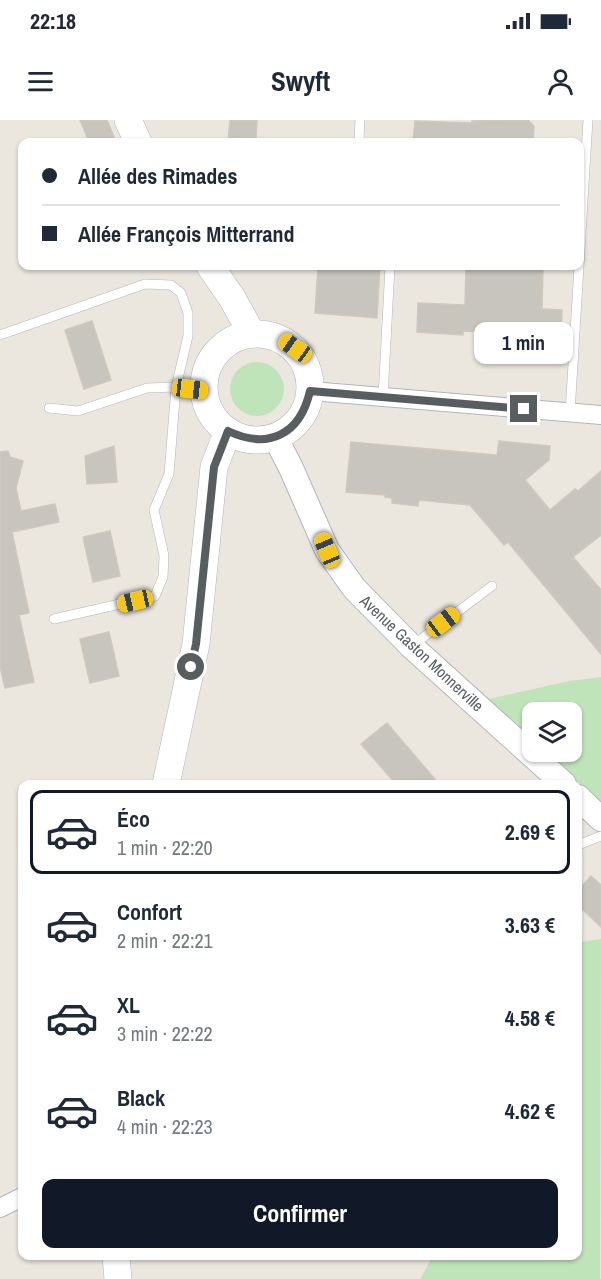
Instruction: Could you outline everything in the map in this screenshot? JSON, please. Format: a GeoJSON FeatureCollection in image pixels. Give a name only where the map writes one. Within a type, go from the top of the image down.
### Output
{"type":"FeatureCollection","features":[{"type":"Feature","properties":{"kind":"main road"},"geometry":{"type":"LineString","coordinates":[[128,120],[136,138]]}},
{"type":"Feature","properties":{"kind":"main road"},"geometry":{"type":"LineString","coordinates":[[213,270],[252,334]]}},
{"type":"Feature","properties":{"kind":"main road"},"geometry":{"type":"LineString","coordinates":[[252,334],[267,334],[295,348],[310,376],[307,406],[300,419],[289,430],[275,437],[259,440],[242,438],[228,431],[211,413],[204,390],[205,374],[212,359],[222,346],[236,338],[252,334]]}},
{"type":"Feature","properties":{"kind":"main road"},"geometry":{"type":"LineString","coordinates":[[167,780],[196,644],[214,467],[228,431]]}},
{"type":"Feature","properties":{"kind":"main road"},"geometry":{"type":"LineString","coordinates":[[116,1260],[118,1279]]}},
{"type":"Feature","properties":{"kind":"street"},"geometry":{"type":"LineString","coordinates":[[310,391],[601,416]]}},
{"type":"Feature","properties":{"kind":"street","name":"Avenue Gaston Monnerville"},"geometry":{"type":"LineString","coordinates":[[275,437],[327,550],[354,588],[411,646],[560,780]]}},
{"type":"Feature","properties":{"kind":"street"},"geometry":{"type":"LineString","coordinates":[[582,801],[601,819]]}},
{"type":"Feature","properties":{"kind":"street"},"geometry":{"type":"LineString","coordinates":[[0,1208],[18,1199]]}},
{"type":"Feature","properties":{"kind":"lane"},"geometry":{"type":"LineString","coordinates":[[359,138],[360,120]]}},
{"type":"Feature","properties":{"kind":"lane"},"geometry":{"type":"LineString","coordinates":[[584,185],[588,120]]}},
{"type":"Feature","properties":{"kind":"lane"},"geometry":{"type":"LineString","coordinates":[[383,397],[390,270]]}},
{"type":"Feature","properties":{"kind":"lane"},"geometry":{"type":"LineString","coordinates":[[570,413],[579,270]]}},
{"type":"Feature","properties":{"kind":"lane"},"geometry":{"type":"LineString","coordinates":[[0,335],[145,284],[171,285],[181,293],[188,313],[188,336],[176,387],[169,474],[154,510],[164,556],[164,577],[155,596],[54,620]]}},
{"type":"Feature","properties":{"kind":"lane"},"geometry":{"type":"LineString","coordinates":[[49,408],[78,411],[147,388],[176,387],[204,390]]}},
{"type":"Feature","properties":{"kind":"lane"},"geometry":{"type":"LineString","coordinates":[[411,646],[492,586]]}},
{"type":"Feature","properties":{"kind":"lane"},"geometry":{"type":"LineString","coordinates":[[582,843],[601,836]]}},
{"type":"Feature","properties":{"kind":"green space"},"geometry":{"type":"Polygon","coordinates":[[[252,362],[262,362],[272,366],[280,374],[284,389],[280,404],[272,412],[262,416],[252,416],[242,412],[234,404],[230,394],[230,384],[234,374],[242,366],[252,362]]]}},
{"type":"Feature","properties":{"kind":"green space"},"geometry":{"type":"Polygon","coordinates":[[[601,677],[601,807],[582,793],[582,780],[565,780],[540,762],[582,762],[582,702],[522,702],[522,749],[463,705],[569,681],[601,677]]]}},
{"type":"Feature","properties":{"kind":"green space"},"geometry":{"type":"Polygon","coordinates":[[[601,939],[600,1279],[420,1279],[431,1260],[582,1260],[582,941],[601,939]]]}},
{"type":"Feature","properties":{"kind":"building"},"geometry":{"type":"Polygon","coordinates":[[[80,120],[107,120],[114,138],[87,138],[80,120]]]}},
{"type":"Feature","properties":{"kind":"building"},"geometry":{"type":"Polygon","coordinates":[[[230,120],[257,120],[256,138],[228,138],[230,120]]]}},
{"type":"Feature","properties":{"kind":"building"},"geometry":{"type":"Polygon","coordinates":[[[528,120],[534,126],[533,138],[413,138],[415,121],[472,123],[472,121],[528,120]]]}},
{"type":"Feature","properties":{"kind":"building"},"geometry":{"type":"Polygon","coordinates":[[[318,270],[380,270],[377,318],[315,313],[318,270]]]}},
{"type":"Feature","properties":{"kind":"building"},"geometry":{"type":"Polygon","coordinates":[[[466,270],[543,270],[542,309],[562,310],[561,341],[514,338],[515,334],[463,331],[463,335],[417,332],[418,303],[465,305],[466,270]]]}},
{"type":"Feature","properties":{"kind":"building"},"geometry":{"type":"Polygon","coordinates":[[[92,321],[111,380],[84,389],[65,330],[92,321]]]}},
{"type":"Feature","properties":{"kind":"building"},"geometry":{"type":"Polygon","coordinates":[[[499,441],[550,446],[549,460],[525,480],[550,510],[575,489],[578,491],[601,471],[601,535],[573,557],[601,590],[601,654],[508,542],[504,545],[470,505],[419,500],[418,506],[392,503],[392,498],[385,497],[385,495],[346,492],[351,442],[497,455],[499,441]]]}},
{"type":"Feature","properties":{"kind":"building"},"geometry":{"type":"Polygon","coordinates":[[[114,446],[117,482],[87,484],[85,456],[114,446]]]}},
{"type":"Feature","properties":{"kind":"building"},"geometry":{"type":"Polygon","coordinates":[[[8,451],[10,457],[23,461],[16,488],[21,511],[55,504],[59,522],[12,532],[29,613],[19,615],[34,682],[5,688],[0,667],[0,452],[8,451]]]}},
{"type":"Feature","properties":{"kind":"building"},"geometry":{"type":"Polygon","coordinates":[[[110,531],[120,576],[93,582],[83,537],[110,531]]]}},
{"type":"Feature","properties":{"kind":"building"},"geometry":{"type":"Polygon","coordinates":[[[109,632],[119,676],[90,683],[80,639],[109,632]]]}},
{"type":"Feature","properties":{"kind":"building"},"geometry":{"type":"Polygon","coordinates":[[[387,723],[436,780],[392,780],[361,744],[387,723]]]}},
{"type":"Feature","properties":{"kind":"building"},"geometry":{"type":"Polygon","coordinates":[[[591,876],[601,885],[601,927],[582,909],[582,886],[591,876]]]}},
{"type":"Feature","properties":{"kind":"route"},"geometry":{"type":"LineString","coordinates":[[191,667],[196,644],[214,467],[228,431],[242,438],[259,440],[275,437],[289,430],[300,419],[307,406],[310,391],[524,409]]}}]}
